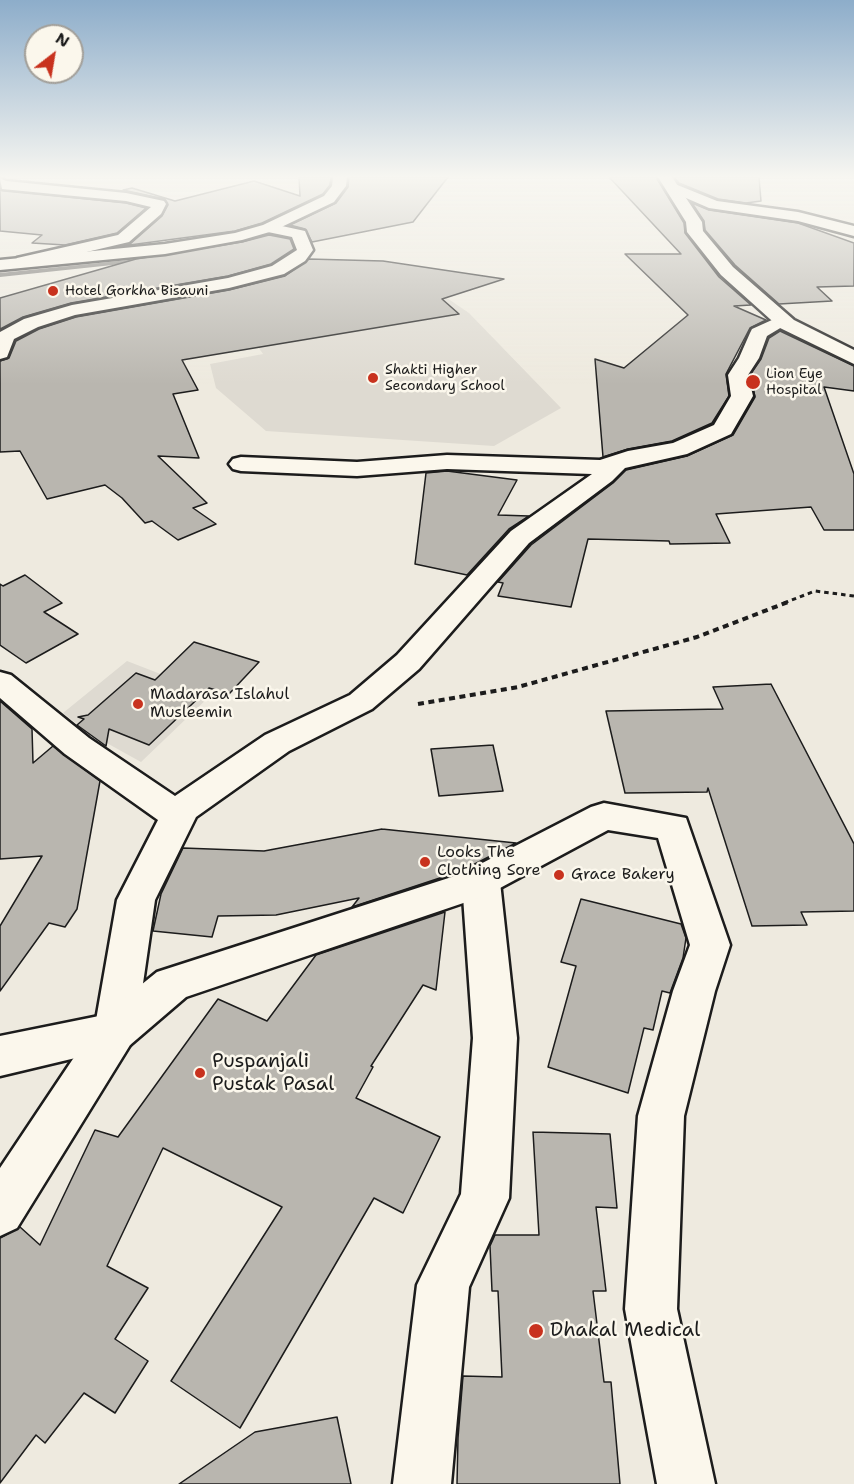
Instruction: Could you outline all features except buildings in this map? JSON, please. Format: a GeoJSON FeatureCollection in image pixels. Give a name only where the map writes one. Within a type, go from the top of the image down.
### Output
{"type":"FeatureCollection","features":[{"type":"Feature","properties":{"kind":"street"},"geometry":{"type":"LineString","coordinates":[[23,262],[89,246]]}},
{"type":"Feature","properties":{"kind":"street"},"geometry":{"type":"LineString","coordinates":[[0,265],[189,246]]}},
{"type":"Feature","properties":{"kind":"street"},"geometry":{"type":"LineString","coordinates":[[0,353],[6,336],[31,323],[83,308],[229,283],[278,270],[299,258],[305,250],[304,246]]}},
{"type":"Feature","properties":{"kind":"street"},"geometry":{"type":"LineString","coordinates":[[707,246],[727,271],[783,321],[854,358]]}},
{"type":"Feature","properties":{"kind":"street"},"geometry":{"type":"LineString","coordinates":[[241,464],[357,469],[447,462],[589,467],[679,449],[723,429],[742,396],[738,375],[749,358],[759,333],[783,321]]}},
{"type":"Feature","properties":{"kind":"street"},"geometry":{"type":"LineString","coordinates":[[115,1032],[136,900],[182,809],[278,743],[361,702],[408,662],[520,537],[604,476],[617,463]]}},
{"type":"Feature","properties":{"kind":"street"},"geometry":{"type":"LineString","coordinates":[[0,682],[76,746],[178,816]]}},
{"type":"Feature","properties":{"kind":"street"},"geometry":{"type":"LineString","coordinates":[[0,1212],[115,1032],[172,984],[481,882],[604,816],[673,827],[710,945],[694,991],[661,1116],[651,1309],[686,1484]]}},
{"type":"Feature","properties":{"kind":"street"},"geometry":{"type":"LineString","coordinates":[[422,1484],[443,1285],[485,1198],[495,1038],[481,882]]}},
{"type":"Feature","properties":{"kind":"street"},"geometry":{"type":"LineString","coordinates":[[0,1056],[115,1032]]}},
{"type":"Feature","properties":{"kind":"path"},"geometry":{"type":"LineString","coordinates":[[361,702],[395,707],[518,687],[697,637],[815,591],[854,596]]}},
{"type":"Feature","properties":{"kind":"shaded area","name":"Shakti Higher Secondary School"},"geometry":{"type":"Polygon","coordinates":[[[444,296],[469,313],[561,408],[494,446],[266,431],[216,388],[210,364],[263,354],[249,334],[444,296]]]}},
{"type":"Feature","properties":{"kind":"shaded area","name":"Madarasa Islahul Musleemin"},"geometry":{"type":"Polygon","coordinates":[[[127,661],[212,694],[141,762],[87,732],[63,713],[127,661]]]}},
{"type":"Feature","properties":{"kind":"waterway"},"geometry":{"type":"LineString","coordinates":[[0,275],[148,260]]}},
{"type":"Feature","properties":{"kind":"place","name":"Hotel Gorkha Bisauni"},"geometry":{"type":"Point","coordinates":[53,291]}},
{"type":"Feature","properties":{"kind":"place","name":"Shakti Higher Secondary School"},"geometry":{"type":"Point","coordinates":[373,378]}},
{"type":"Feature","properties":{"kind":"place","name":"Lion Eye Hospital"},"geometry":{"type":"Point","coordinates":[753,382]}},
{"type":"Feature","properties":{"kind":"place","name":"Madarasa Islahul Musleemin"},"geometry":{"type":"Point","coordinates":[138,704]}},
{"type":"Feature","properties":{"kind":"place","name":"Looks The Clothing Sore"},"geometry":{"type":"Point","coordinates":[425,862]}},
{"type":"Feature","properties":{"kind":"place","name":"Grace Bakery"},"geometry":{"type":"Point","coordinates":[559,875]}},
{"type":"Feature","properties":{"kind":"place","name":"Puspanjali Pustak Pasal"},"geometry":{"type":"Point","coordinates":[200,1073]}},
{"type":"Feature","properties":{"kind":"place","name":"Dhakal Medical"},"geometry":{"type":"Point","coordinates":[536,1331]}}]}
